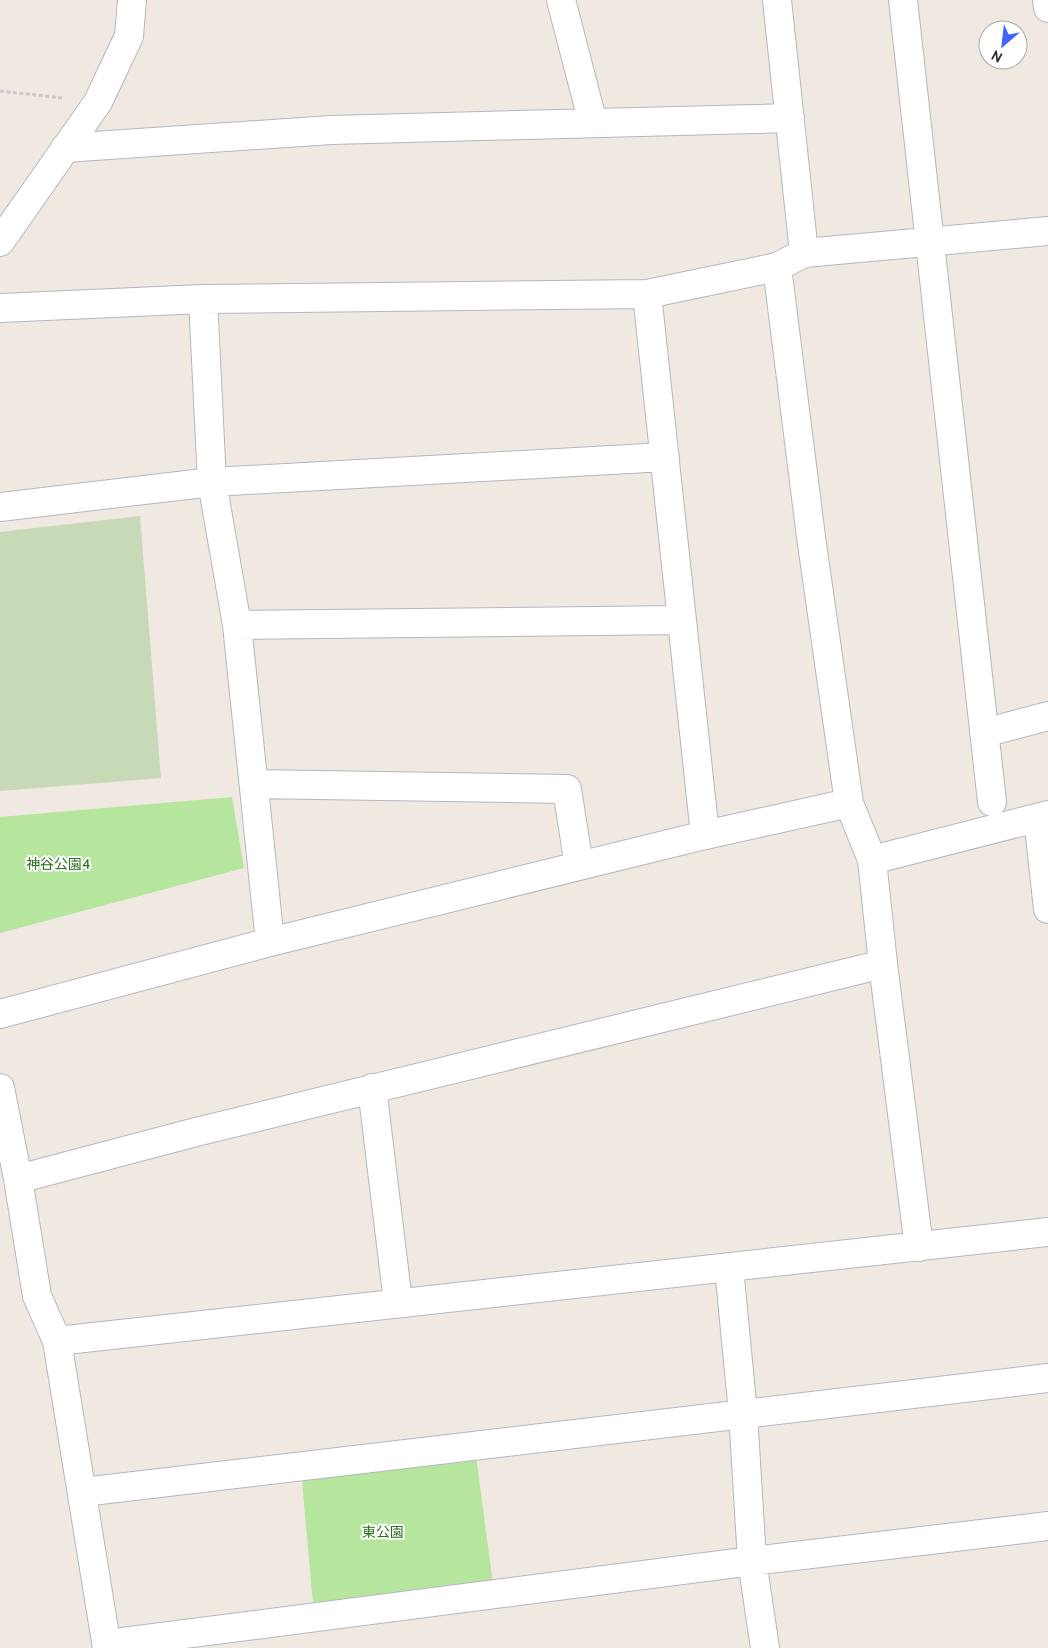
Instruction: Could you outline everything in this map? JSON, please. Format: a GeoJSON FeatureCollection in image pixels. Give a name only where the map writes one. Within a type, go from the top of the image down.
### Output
{"type":"FeatureCollection","features":[{"type":"Feature","properties":{"kind":"street"},"geometry":{"type":"LineString","coordinates":[[0,242],[98,102],[129,36],[132,0]]}},
{"type":"Feature","properties":{"kind":"street"},"geometry":{"type":"LineString","coordinates":[[561,0],[593,123]]}},
{"type":"Feature","properties":{"kind":"street"},"geometry":{"type":"LineString","coordinates":[[778,0],[804,253]]}},
{"type":"Feature","properties":{"kind":"street"},"geometry":{"type":"LineString","coordinates":[[903,0],[992,802]]}},
{"type":"Feature","properties":{"kind":"street"},"geometry":{"type":"LineString","coordinates":[[1047,0],[1048,8]]}},
{"type":"Feature","properties":{"kind":"street"},"geometry":{"type":"LineString","coordinates":[[66,148],[331,130],[790,118]]}},
{"type":"Feature","properties":{"kind":"street"},"geometry":{"type":"LineString","coordinates":[[0,308],[203,300],[647,294],[777,267],[804,253],[1048,231]]}},
{"type":"Feature","properties":{"kind":"street"},"geometry":{"type":"LineString","coordinates":[[777,267],[811,537],[849,803],[872,860],[883,964],[919,1248]]}},
{"type":"Feature","properties":{"kind":"street"},"geometry":{"type":"LineString","coordinates":[[647,294],[705,835]]}},
{"type":"Feature","properties":{"kind":"street"},"geometry":{"type":"LineString","coordinates":[[203,300],[212,482],[237,626],[270,942]]}},
{"type":"Feature","properties":{"kind":"street"},"geometry":{"type":"LineString","coordinates":[[0,506],[212,482],[664,457]]}},
{"type":"Feature","properties":{"kind":"street"},"geometry":{"type":"LineString","coordinates":[[237,626],[682,620]]}},
{"type":"Feature","properties":{"kind":"street"},"geometry":{"type":"LineString","coordinates":[[984,733],[1048,716]]}},
{"type":"Feature","properties":{"kind":"street"},"geometry":{"type":"LineString","coordinates":[[254,784],[567,790],[580,866]]}},
{"type":"Feature","properties":{"kind":"street"},"geometry":{"type":"LineString","coordinates":[[0,1014],[270,942],[705,835],[849,803]]}},
{"type":"Feature","properties":{"kind":"street"},"geometry":{"type":"LineString","coordinates":[[872,860],[1043,817],[1048,909]]}},
{"type":"Feature","properties":{"kind":"street"},"geometry":{"type":"LineString","coordinates":[[18,1180],[196,1132],[372,1088],[883,964]]}},
{"type":"Feature","properties":{"kind":"street"},"geometry":{"type":"LineString","coordinates":[[0,1088],[18,1180],[36,1296],[57,1341],[107,1646],[752,1561],[1048,1526]]}},
{"type":"Feature","properties":{"kind":"street"},"geometry":{"type":"LineString","coordinates":[[372,1088],[398,1302]]}},
{"type":"Feature","properties":{"kind":"street"},"geometry":{"type":"LineString","coordinates":[[57,1341],[398,1302],[919,1248],[1048,1232]]}},
{"type":"Feature","properties":{"kind":"street"},"geometry":{"type":"LineString","coordinates":[[729,1268],[743,1413],[752,1561],[766,1648]]}},
{"type":"Feature","properties":{"kind":"street"},"geometry":{"type":"LineString","coordinates":[[83,1492],[1048,1378]]}},
{"type":"Feature","properties":{"kind":"path"},"geometry":{"type":"LineString","coordinates":[[0,91],[98,102]]}},
{"type":"Feature","properties":{"kind":"green space"},"geometry":{"type":"Polygon","coordinates":[[[140,516],[161,778],[0,791],[0,532],[140,516]]]}},
{"type":"Feature","properties":{"kind":"green space","name":"神谷公園4"},"geometry":{"type":"Polygon","coordinates":[[[232,797],[244,868],[0,933],[0,817],[232,797]]]}},
{"type":"Feature","properties":{"kind":"green space","name":"東公園"},"geometry":{"type":"Polygon","coordinates":[[[475,1448],[494,1592],[314,1615],[301,1469],[475,1448]]]}}]}
